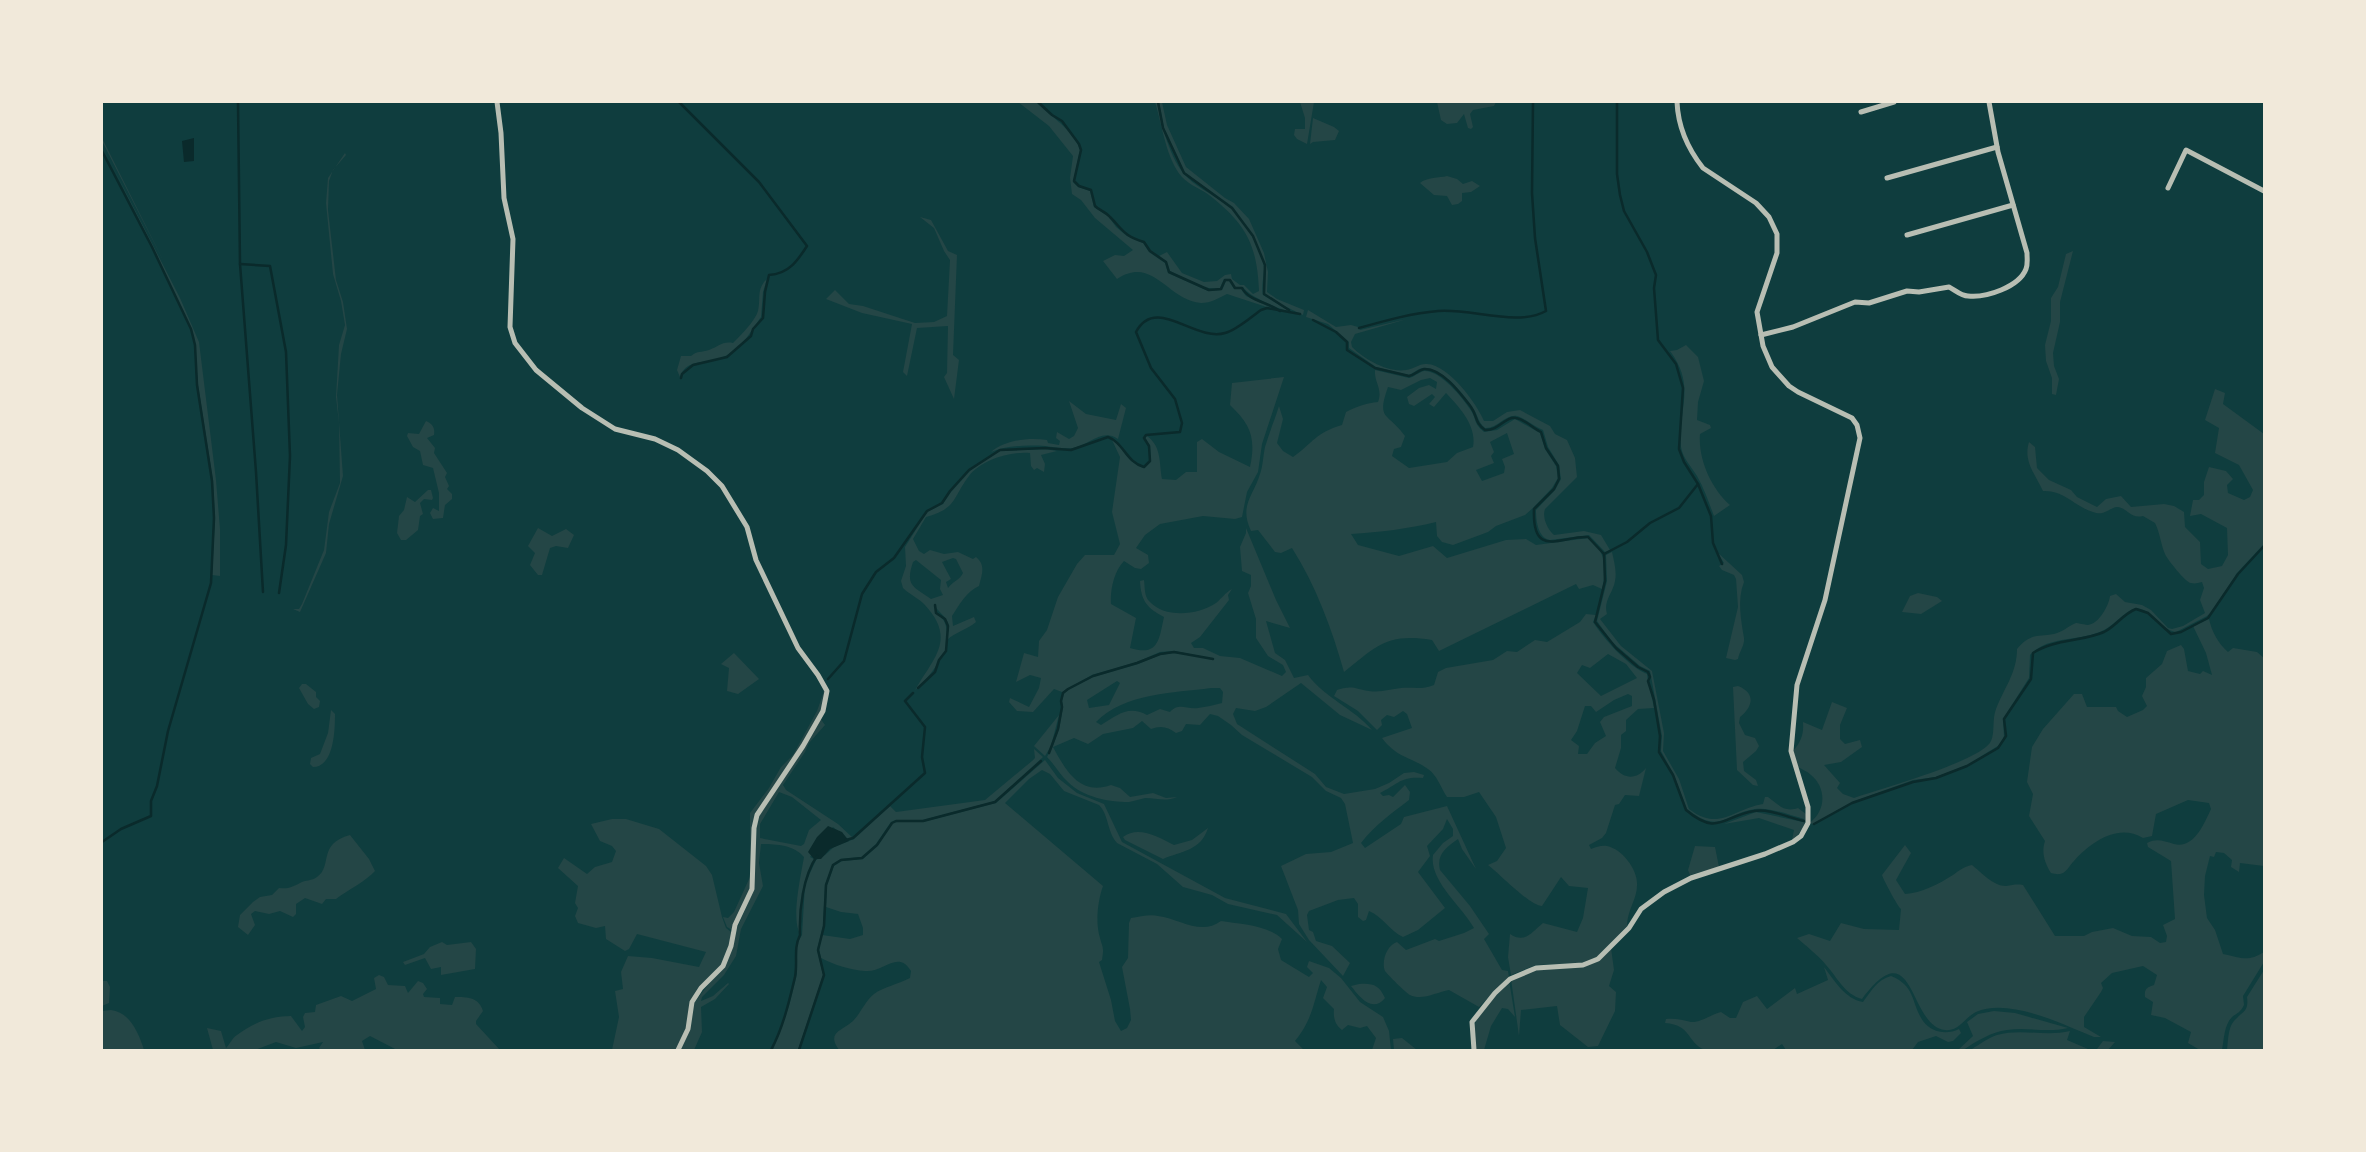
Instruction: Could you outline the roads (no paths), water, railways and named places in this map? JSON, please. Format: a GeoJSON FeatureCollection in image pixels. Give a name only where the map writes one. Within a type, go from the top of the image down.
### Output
{"type":"FeatureCollection","features":[{"type":"Feature","properties":{"kind":"street"},"geometry":{"type":"LineString","coordinates":[[497,102],[504,198],[513,239],[510,327],[515,343],[536,370],[582,408],[615,429],[656,439],[678,450],[707,471],[722,486],[747,527],[758,566],[788,622],[798,648],[827,691],[822,711],[803,746],[757,815],[754,828],[752,889],[735,925],[731,946],[723,965],[692,1002],[688,1029],[678,1051]]}},
{"type":"Feature","properties":{"kind":"street"},"geometry":{"type":"LineString","coordinates":[[1474,1051],[1472,1022],[1476,1014],[1510,979],[1536,968],[1583,965],[1598,959],[1629,928],[1641,909],[1664,892],[1691,878],[1793,842],[1801,836],[1808,823],[1808,807],[1791,751],[1797,685],[1825,600],[1860,438],[1852,418],[1789,386],[1772,368],[1763,346],[1757,312],[1778,243],[1774,224],[1756,203],[1703,168],[1689,149],[1679,121],[1677,102]]}},
{"type":"Feature","properties":{"kind":"street"},"geometry":{"type":"LineString","coordinates":[[1861,112],[1894,102]]}},
{"type":"Feature","properties":{"kind":"street"},"geometry":{"type":"LineString","coordinates":[[1761,335],[1793,327],[1855,302],[1869,303],[1907,291],[1919,292],[1949,287],[1971,297],[2006,287],[2024,274],[2027,253],[1997,147],[1989,102]]}},
{"type":"Feature","properties":{"kind":"street"},"geometry":{"type":"LineString","coordinates":[[1887,178],[1997,147]]}},
{"type":"Feature","properties":{"kind":"street"},"geometry":{"type":"LineString","coordinates":[[2168,188],[2186,150],[2264,191]]}},
{"type":"Feature","properties":{"kind":"street"},"geometry":{"type":"LineString","coordinates":[[1907,235],[2013,205]]}},
{"type":"Feature","properties":{"kind":"waterway"},"geometry":{"type":"LineString","coordinates":[[238,102],[240,264],[263,592]]}},
{"type":"Feature","properties":{"kind":"waterway"},"geometry":{"type":"LineString","coordinates":[[679,102],[759,182],[807,246],[787,269],[769,275],[763,318],[753,329],[751,336],[727,357],[693,365],[681,378]]}},
{"type":"Feature","properties":{"kind":"waterway"},"geometry":{"type":"LineString","coordinates":[[1038,102],[1062,121],[1079,144],[1081,150],[1074,181],[1091,190],[1095,206],[1128,235],[1144,242],[1150,251],[1166,262],[1169,272],[1209,290],[1221,289],[1225,280],[1230,280],[1235,288],[1242,288],[1249,296],[1280,311]]}},
{"type":"Feature","properties":{"kind":"waterway"},"geometry":{"type":"LineString","coordinates":[[1158,102],[1163,128],[1184,173],[1232,208],[1253,236],[1265,265],[1264,294],[1289,310]]}},
{"type":"Feature","properties":{"kind":"waterway"},"geometry":{"type":"LineString","coordinates":[[1359,328],[1408,315],[1438,311],[1508,317],[1522,317],[1546,311],[1535,238],[1532,193],[1533,102]]}},
{"type":"Feature","properties":{"kind":"waterway"},"geometry":{"type":"LineString","coordinates":[[1617,102],[1617,174],[1620,195],[1624,211],[1647,252],[1656,275],[1654,288],[1658,340],[1676,364],[1683,388],[1679,449],[1711,516],[1713,543],[1722,564]]}},
{"type":"Feature","properties":{"kind":"waterway"},"geometry":{"type":"LineString","coordinates":[[102,151],[191,329],[212,481],[214,518],[211,583],[168,731],[157,786],[151,801],[151,816],[121,829],[102,842]]}},
{"type":"Feature","properties":{"kind":"waterway"},"geometry":{"type":"LineString","coordinates":[[240,264],[270,266],[286,352],[290,456],[286,545],[279,593]]}},
{"type":"Feature","properties":{"kind":"waterway"},"geometry":{"type":"LineString","coordinates":[[828,679],[844,661],[862,594],[876,572],[894,558],[927,511],[942,503],[969,470],[1000,450],[1071,450],[1108,437],[1133,461],[1144,467],[1150,461],[1149,446],[1144,438],[1146,435],[1180,432],[1182,423],[1175,399],[1151,368],[1136,332],[1144,322],[1165,318],[1213,334],[1230,331],[1267,308],[1300,314]]}},
{"type":"Feature","properties":{"kind":"waterway"},"geometry":{"type":"LineString","coordinates":[[1313,320],[1336,332],[1347,342],[1347,350],[1375,368],[1409,376],[1424,369],[1438,373],[1462,395],[1485,430],[1516,418],[1541,432],[1546,448],[1558,466],[1559,479],[1554,489],[1534,509],[1538,534],[1543,540],[1550,541],[1588,537],[1604,554],[1605,581],[1595,622],[1616,648],[1648,672],[1660,736],[1659,752],[1673,775],[1686,810],[1713,824],[1760,810],[1804,821]]}},
{"type":"Feature","properties":{"kind":"waterway"},"geometry":{"type":"LineString","coordinates":[[1604,554],[1627,542],[1650,523],[1679,508],[1698,484]]}},
{"type":"Feature","properties":{"kind":"waterway"},"geometry":{"type":"LineString","coordinates":[[1814,824],[1852,803],[1913,782],[1936,778],[1967,766],[1998,748],[2006,736],[2004,719],[2031,679],[2033,653],[2050,645],[2104,632],[2136,609],[2148,613],[2171,634],[2181,632],[2208,618],[2238,574],[2264,546]]}},
{"type":"Feature","properties":{"kind":"waterway"},"geometry":{"type":"LineString","coordinates":[[918,688],[935,672],[946,651],[948,626],[945,619],[936,613],[935,605]]}},
{"type":"Feature","properties":{"kind":"waterway"},"geometry":{"type":"LineString","coordinates":[[1049,753],[1058,729],[1063,693],[1068,689],[1093,676],[1160,654],[1174,652],[1213,659]]}},
{"type":"Feature","properties":{"kind":"waterway"},"geometry":{"type":"LineString","coordinates":[[846,840],[853,838],[925,773],[922,757],[925,727],[905,701],[913,693]]}},
{"type":"Feature","properties":{"kind":"waterway"},"geometry":{"type":"LineString","coordinates":[[799,1050],[824,975],[818,950],[824,926],[826,885],[833,865],[841,860],[862,858],[877,845],[896,821],[923,821],[995,802],[1041,761]]}},
{"type":"Feature","properties":{"kind":"waterway"},"geometry":{"type":"LineString","coordinates":[[771,1050],[782,1024],[795,977],[803,894],[808,873],[817,856]]}}]}
